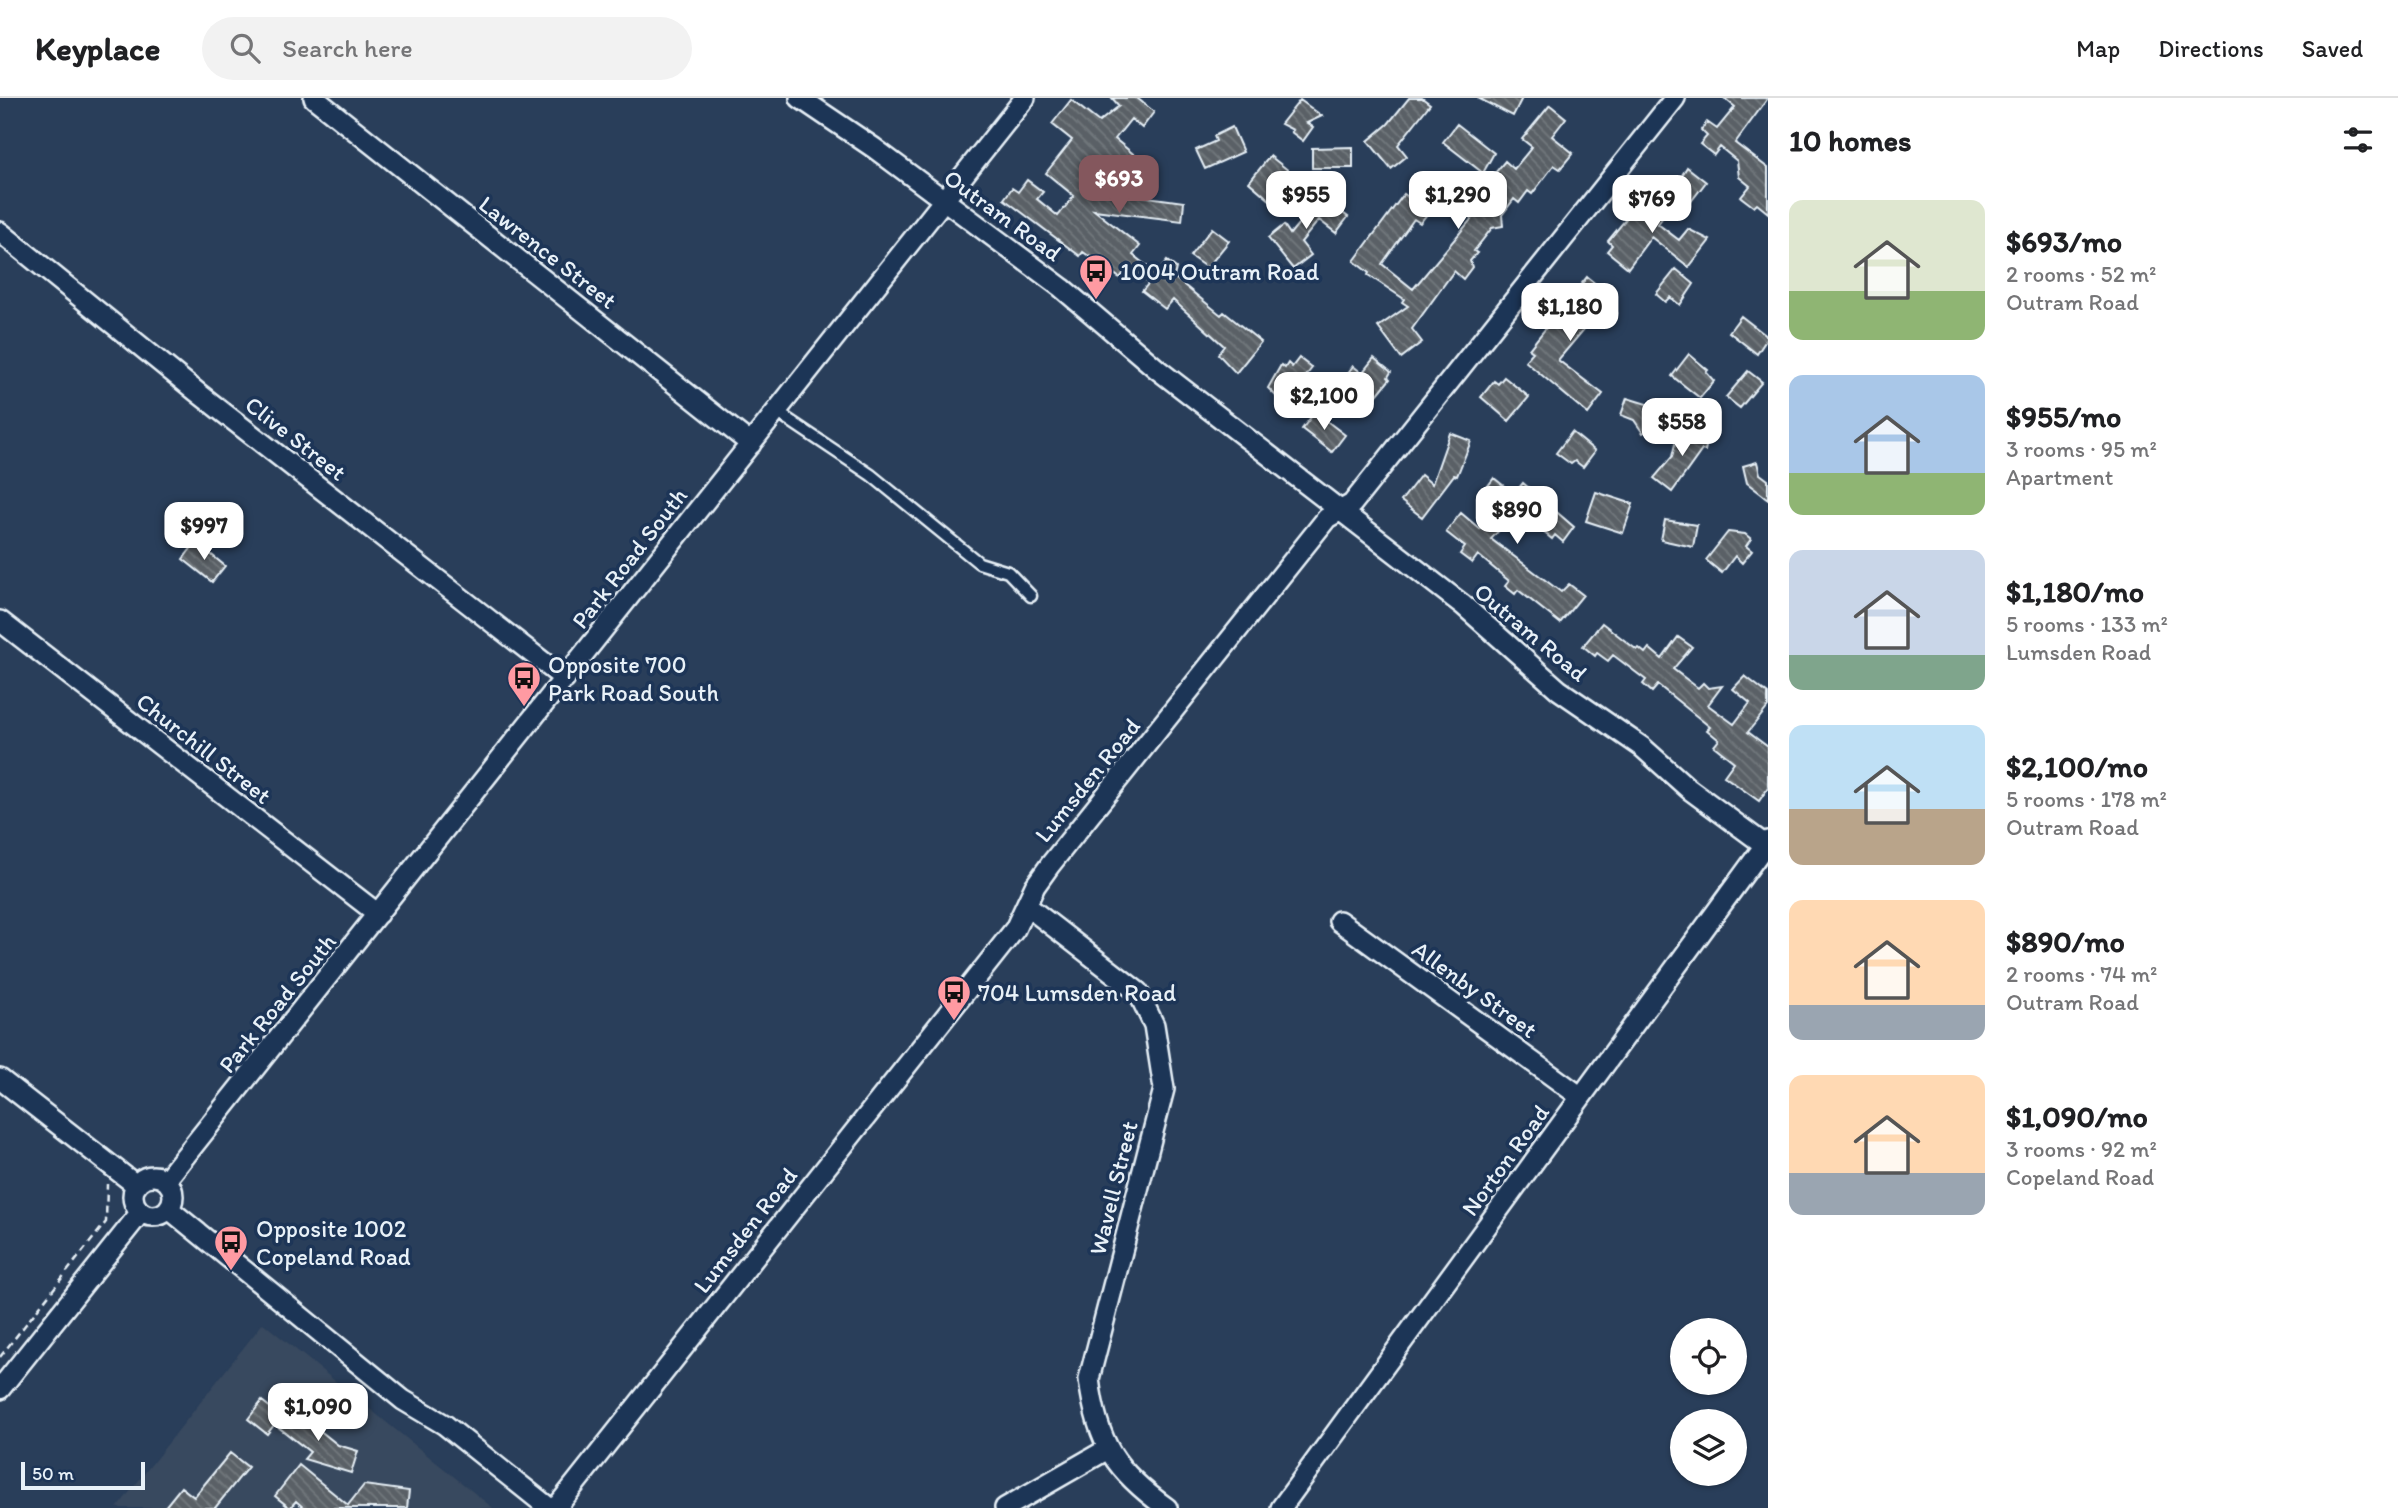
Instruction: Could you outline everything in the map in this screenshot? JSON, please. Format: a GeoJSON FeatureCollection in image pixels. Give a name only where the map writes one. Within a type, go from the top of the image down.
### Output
{"type":"FeatureCollection","features":[{"type":"Feature","properties":{"kind":"street","name":"Lawrence Street"},"geometry":{"type":"LineString","coordinates":[[314,98],[751,444]]}},
{"type":"Feature","properties":{"kind":"street","name":"Outram Road"},"geometry":{"type":"LineString","coordinates":[[800,98],[874,148],[1062,288],[1157,369],[1230,422],[1340,512],[1463,606],[1559,690],[1642,747],[1689,789],[1767,843]]}},
{"type":"Feature","properties":{"kind":"street","name":"Park Road South"},"geometry":{"type":"LineString","coordinates":[[166,1180],[1025,98]]}},
{"type":"Feature","properties":{"kind":"street","name":"Lumsden Road"},"geometry":{"type":"LineString","coordinates":[[556,1508],[1015,929],[1035,886],[1050,865],[1327,518],[1352,504],[1431,408],[1675,98]]}},
{"type":"Feature","properties":{"kind":"street","name":"Clive Street"},"geometry":{"type":"LineString","coordinates":[[0,232],[197,392],[565,679]]}},
{"type":"Feature","properties":{"kind":"street","name":"Churchill Street"},"geometry":{"type":"LineString","coordinates":[[0,621],[378,914]]}},
{"type":"Feature","properties":{"kind":"street","name":"Norton Road"},"geometry":{"type":"LineString","coordinates":[[1281,1508],[1767,843]]}},
{"type":"Feature","properties":{"kind":"street","name":"Wavell Street"},"geometry":{"type":"LineString","coordinates":[[1027,906],[1138,992],[1154,1025],[1164,1089],[1089,1379],[1092,1404],[1106,1450],[1125,1474],[1167,1508]]}},
{"type":"Feature","properties":{"kind":"street","name":"Allenby Street"},"geometry":{"type":"LineString","coordinates":[[1339,921],[1581,1097]]}},
{"type":"Feature","properties":{"kind":"street"},"geometry":{"type":"LineString","coordinates":[[0,1079],[136,1185]]}},
{"type":"Feature","properties":{"kind":"street"},"geometry":{"type":"LineString","coordinates":[[153,1175],[166,1180],[174,1194],[169,1209],[159,1216],[141,1212],[134,1202],[136,1185],[153,1175]]}},
{"type":"Feature","properties":{"kind":"street"},"geometry":{"type":"LineString","coordinates":[[169,1209],[403,1400],[445,1425],[549,1508]]}},
{"type":"Feature","properties":{"kind":"street"},"geometry":{"type":"LineString","coordinates":[[0,1389],[141,1212]]}},
{"type":"Feature","properties":{"kind":"street"},"geometry":{"type":"LineString","coordinates":[[1005,1508],[1106,1450]]}},
{"type":"Feature","properties":{"kind":"lane"},"geometry":{"type":"LineString","coordinates":[[777,412],[871,475],[979,563],[1008,572],[1031,596]]}},
{"type":"Feature","properties":{"kind":"path"},"geometry":{"type":"LineString","coordinates":[[0,1357],[106,1222],[107,1185],[120,1172]]}},
{"type":"Feature","properties":{"kind":"shaded area"},"geometry":{"type":"Polygon","coordinates":[[[263,1323],[493,1508],[117,1508],[263,1323]]]}},
{"type":"Feature","properties":{"kind":"building"},"geometry":{"type":"Polygon","coordinates":[[[1112,98],[1137,98],[1154,112],[1142,128],[1131,119],[1115,139],[1148,166],[1126,194],[1184,202],[1182,221],[1094,210],[1140,246],[1133,255],[1157,274],[1167,261],[1176,268],[1174,277],[1221,315],[1224,312],[1261,342],[1236,373],[1218,354],[1224,346],[1173,300],[1165,309],[1142,291],[1149,283],[1128,267],[1120,278],[1083,252],[1080,256],[1004,199],[1012,188],[1018,192],[1027,180],[1043,192],[1037,199],[1058,216],[1074,196],[1046,173],[1072,140],[1052,124],[1071,100],[1099,122],[1119,106],[1112,98]]]}},
{"type":"Feature","properties":{"kind":"building"},"geometry":{"type":"Polygon","coordinates":[[[1409,98],[1422,98],[1430,104],[1398,145],[1407,156],[1391,169],[1368,141],[1388,124],[1409,98]]]}},
{"type":"Feature","properties":{"kind":"building"},"geometry":{"type":"Polygon","coordinates":[[[1478,98],[1522,98],[1513,116],[1478,98]]]}},
{"type":"Feature","properties":{"kind":"building"},"geometry":{"type":"Polygon","coordinates":[[[1724,98],[1768,98],[1735,143],[1768,168],[1768,213],[1757,204],[1754,207],[1741,197],[1750,186],[1739,177],[1737,161],[1720,147],[1714,155],[1700,144],[1707,136],[1701,130],[1707,122],[1717,129],[1735,107],[1724,98]]]}},
{"type":"Feature","properties":{"kind":"building"},"geometry":{"type":"Polygon","coordinates":[[[1300,100],[1322,116],[1307,123],[1313,127],[1303,141],[1291,132],[1293,130],[1281,124],[1300,100]]]}},
{"type":"Feature","properties":{"kind":"building"},"geometry":{"type":"Polygon","coordinates":[[[1550,105],[1566,118],[1552,136],[1573,153],[1560,169],[1554,165],[1532,194],[1528,191],[1519,203],[1514,199],[1502,215],[1503,226],[1492,228],[1474,251],[1477,253],[1470,261],[1472,267],[1463,279],[1454,271],[1412,329],[1422,342],[1401,358],[1378,327],[1408,306],[1402,302],[1404,299],[1368,275],[1369,273],[1354,261],[1404,194],[1428,213],[1420,223],[1414,219],[1382,264],[1413,289],[1499,186],[1490,179],[1505,161],[1514,169],[1532,147],[1522,139],[1550,105]]]}},
{"type":"Feature","properties":{"kind":"building"},"geometry":{"type":"Polygon","coordinates":[[[1457,124],[1494,153],[1483,173],[1443,142],[1457,124]]]}},
{"type":"Feature","properties":{"kind":"building"},"geometry":{"type":"Polygon","coordinates":[[[1232,127],[1243,152],[1205,169],[1196,150],[1216,141],[1214,136],[1232,127]]]}},
{"type":"Feature","properties":{"kind":"building"},"geometry":{"type":"Polygon","coordinates":[[[1353,147],[1353,168],[1312,168],[1312,148],[1353,147]]]}},
{"type":"Feature","properties":{"kind":"building"},"geometry":{"type":"Polygon","coordinates":[[[1270,156],[1289,171],[1279,182],[1291,192],[1278,207],[1249,182],[1270,156]]]}},
{"type":"Feature","properties":{"kind":"building"},"geometry":{"type":"Polygon","coordinates":[[[1687,167],[1706,182],[1686,208],[1670,195],[1687,167]]]}},
{"type":"Feature","properties":{"kind":"building"},"geometry":{"type":"Polygon","coordinates":[[[1645,194],[1667,211],[1658,224],[1679,240],[1688,229],[1710,240],[1689,267],[1651,237],[1628,268],[1607,251],[1612,245],[1608,241],[1626,219],[1621,215],[1629,205],[1633,208],[1645,194]]]}},
{"type":"Feature","properties":{"kind":"building"},"geometry":{"type":"Polygon","coordinates":[[[1321,196],[1348,217],[1336,233],[1319,220],[1301,242],[1311,255],[1293,269],[1268,238],[1284,225],[1290,234],[1321,196]]]}},
{"type":"Feature","properties":{"kind":"building"},"geometry":{"type":"Polygon","coordinates":[[[1212,228],[1229,241],[1207,268],[1190,256],[1212,228]]]}},
{"type":"Feature","properties":{"kind":"building"},"geometry":{"type":"Polygon","coordinates":[[[1676,269],[1694,284],[1680,305],[1670,297],[1665,302],[1656,294],[1676,269]]]}},
{"type":"Feature","properties":{"kind":"building"},"geometry":{"type":"Polygon","coordinates":[[[1587,277],[1608,294],[1601,301],[1617,313],[1606,324],[1595,316],[1558,360],[1603,394],[1588,414],[1525,361],[1533,352],[1529,349],[1587,277]]]}},
{"type":"Feature","properties":{"kind":"building"},"geometry":{"type":"Polygon","coordinates":[[[1741,316],[1768,337],[1757,354],[1729,332],[1741,316]]]}},
{"type":"Feature","properties":{"kind":"building"},"geometry":{"type":"Polygon","coordinates":[[[1689,354],[1708,370],[1706,372],[1714,381],[1700,398],[1672,376],[1689,354]]]}},
{"type":"Feature","properties":{"kind":"building"},"geometry":{"type":"Polygon","coordinates":[[[1299,358],[1312,368],[1284,404],[1268,388],[1281,365],[1285,368],[1288,363],[1292,367],[1299,358]]]}},
{"type":"Feature","properties":{"kind":"building"},"geometry":{"type":"Polygon","coordinates":[[[1374,358],[1391,372],[1388,377],[1390,379],[1373,400],[1345,377],[1353,366],[1362,373],[1374,358]]]}},
{"type":"Feature","properties":{"kind":"building"},"geometry":{"type":"Polygon","coordinates":[[[1748,371],[1762,382],[1740,408],[1726,397],[1748,371]]]}},
{"type":"Feature","properties":{"kind":"building"},"geometry":{"type":"Polygon","coordinates":[[[1504,377],[1529,397],[1509,421],[1481,397],[1494,381],[1498,384],[1504,377]]]}},
{"type":"Feature","properties":{"kind":"building"},"geometry":{"type":"Polygon","coordinates":[[[1627,398],[1647,404],[1661,422],[1643,433],[1634,420],[1621,415],[1627,398]]]}},
{"type":"Feature","properties":{"kind":"building"},"geometry":{"type":"Polygon","coordinates":[[[1315,412],[1345,435],[1332,452],[1302,429],[1315,412]]]}},
{"type":"Feature","properties":{"kind":"building"},"geometry":{"type":"Polygon","coordinates":[[[1685,428],[1708,438],[1705,451],[1702,450],[1672,492],[1654,478],[1672,457],[1678,431],[1683,432],[1685,428]]]}},
{"type":"Feature","properties":{"kind":"building"},"geometry":{"type":"Polygon","coordinates":[[[1572,432],[1595,451],[1583,467],[1575,461],[1571,464],[1556,453],[1572,432]]]}},
{"type":"Feature","properties":{"kind":"building"},"geometry":{"type":"Polygon","coordinates":[[[1450,433],[1471,441],[1457,476],[1454,475],[1422,517],[1401,501],[1421,475],[1432,484],[1450,433]]]}},
{"type":"Feature","properties":{"kind":"building"},"geometry":{"type":"Polygon","coordinates":[[[1757,462],[1760,474],[1768,480],[1768,499],[1747,483],[1743,466],[1757,462]]]}},
{"type":"Feature","properties":{"kind":"building"},"geometry":{"type":"Polygon","coordinates":[[[1494,478],[1514,494],[1523,483],[1574,527],[1563,542],[1555,535],[1552,539],[1517,511],[1491,539],[1561,592],[1569,584],[1583,595],[1560,623],[1518,590],[1515,594],[1505,586],[1509,581],[1478,555],[1472,563],[1460,554],[1465,547],[1446,532],[1461,513],[1480,529],[1498,509],[1481,495],[1494,478]]]}},
{"type":"Feature","properties":{"kind":"building"},"geometry":{"type":"Polygon","coordinates":[[[1596,492],[1633,504],[1623,533],[1586,521],[1596,492]]]}},
{"type":"Feature","properties":{"kind":"building"},"geometry":{"type":"Polygon","coordinates":[[[1665,520],[1697,525],[1693,547],[1661,540],[1665,520]]]}},
{"type":"Feature","properties":{"kind":"building"},"geometry":{"type":"Polygon","coordinates":[[[1728,532],[1745,534],[1751,539],[1746,546],[1752,551],[1742,563],[1735,556],[1722,573],[1706,560],[1728,532]]]}},
{"type":"Feature","properties":{"kind":"building"},"geometry":{"type":"Polygon","coordinates":[[[196,542],[225,566],[212,582],[183,559],[196,542]]]}},
{"type":"Feature","properties":{"kind":"building"},"geometry":{"type":"Polygon","coordinates":[[[1602,623],[1637,650],[1639,648],[1645,653],[1649,648],[1662,659],[1678,637],[1692,647],[1673,669],[1698,688],[1703,683],[1708,688],[1722,686],[1708,705],[1734,724],[1750,703],[1733,689],[1745,676],[1768,694],[1768,707],[1748,732],[1768,747],[1768,788],[1759,801],[1724,776],[1734,762],[1714,746],[1719,740],[1707,730],[1710,727],[1658,685],[1652,692],[1643,684],[1646,680],[1613,655],[1608,661],[1597,653],[1595,656],[1583,646],[1602,623]]]}},
{"type":"Feature","properties":{"kind":"building"},"geometry":{"type":"Polygon","coordinates":[[[262,1401],[281,1416],[267,1434],[248,1419],[262,1401]]]}},
{"type":"Feature","properties":{"kind":"building"},"geometry":{"type":"Polygon","coordinates":[[[292,1408],[338,1445],[358,1451],[351,1473],[304,1459],[310,1452],[277,1426],[292,1408]]]}},
{"type":"Feature","properties":{"kind":"building"},"geometry":{"type":"Polygon","coordinates":[[[230,1453],[248,1467],[215,1508],[164,1508],[181,1487],[194,1497],[230,1453]]]}},
{"type":"Feature","properties":{"kind":"building"},"geometry":{"type":"Polygon","coordinates":[[[299,1465],[348,1505],[364,1485],[409,1491],[407,1508],[304,1508],[296,1501],[290,1508],[275,1496],[299,1465]]]}},
{"type":"Feature","properties":{"kind":"place","name":"1004 Outram Road"},"geometry":{"type":"Point","coordinates":[1096,301]}},
{"type":"Feature","properties":{"kind":"place","name":"Opposite 700 Park Road South"},"geometry":{"type":"Point","coordinates":[524,708]}},
{"type":"Feature","properties":{"kind":"place","name":"704 Lumsden Road"},"geometry":{"type":"Point","coordinates":[954,1022]}},
{"type":"Feature","properties":{"kind":"place","name":"Opposite 1002 Copeland Road"},"geometry":{"type":"Point","coordinates":[231,1272]}}]}
